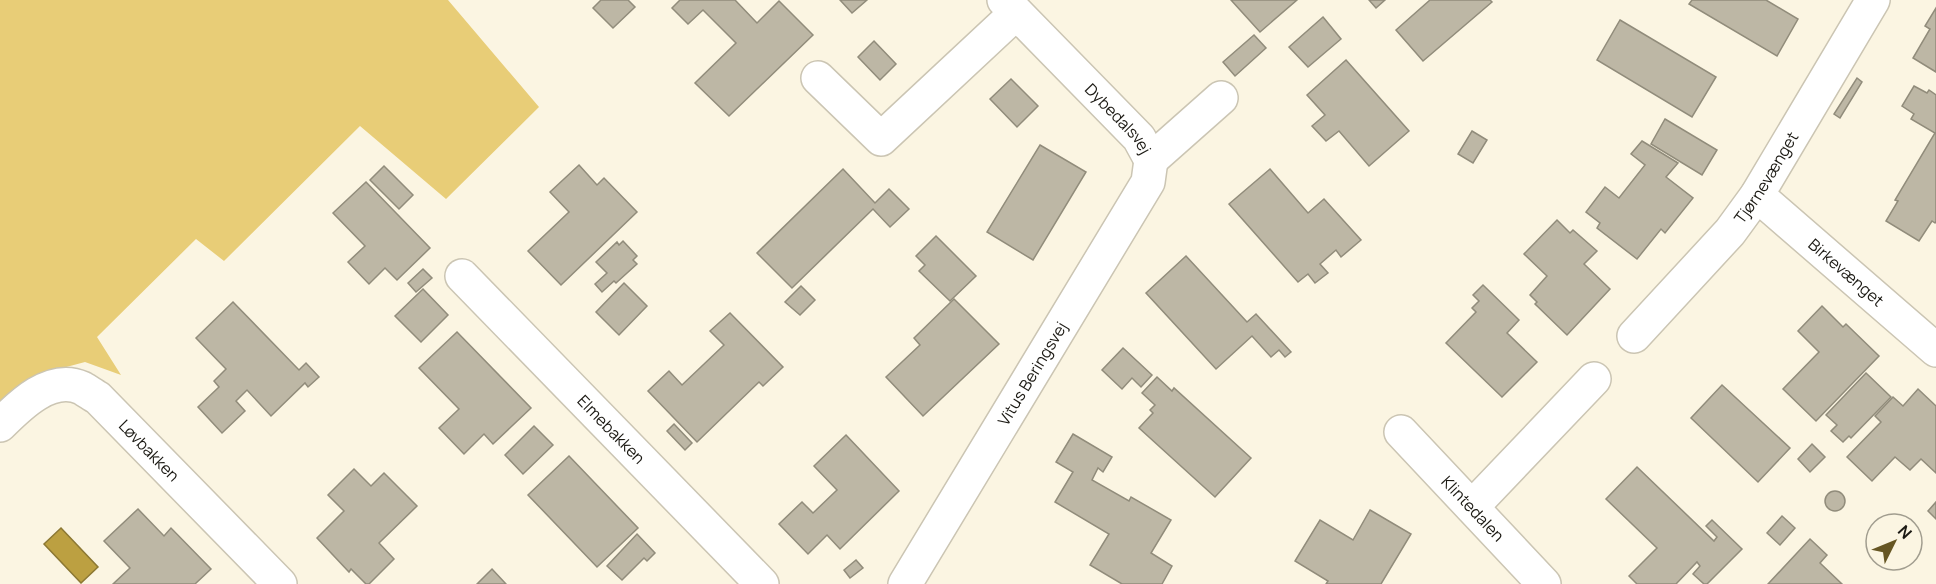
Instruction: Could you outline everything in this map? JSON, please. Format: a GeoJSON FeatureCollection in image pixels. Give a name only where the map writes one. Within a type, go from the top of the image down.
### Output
{"type":"FeatureCollection","features":[{"type":"Feature","properties":{"kind":"street","name":"Tjørnevænget"},"geometry":{"type":"LineString","coordinates":[[1634,336],[1730,232],[1757,195],[1873,0]]}},
{"type":"Feature","properties":{"kind":"street","name":"Dybedalsvej"},"geometry":{"type":"LineString","coordinates":[[818,78],[881,139],[1010,6],[1138,138],[1152,160],[1221,98]]}},
{"type":"Feature","properties":{"kind":"street","name":"Vitus Beringsvej"},"geometry":{"type":"LineString","coordinates":[[905,584],[1148,182],[1152,160]]}},
{"type":"Feature","properties":{"kind":"street","name":"Birkevænget"},"geometry":{"type":"LineString","coordinates":[[1757,195],[1936,350]]}},
{"type":"Feature","properties":{"kind":"street","name":"Elmebakken"},"geometry":{"type":"LineString","coordinates":[[462,276],[762,584]]}},
{"type":"Feature","properties":{"kind":"street"},"geometry":{"type":"LineString","coordinates":[[1472,507],[1594,379]]}},
{"type":"Feature","properties":{"kind":"street","name":"Løvbakken"},"geometry":{"type":"LineString","coordinates":[[0,425],[26,399],[58,385],[80,387],[98,398],[280,584]]}},
{"type":"Feature","properties":{"kind":"street","name":"Klintedalen"},"geometry":{"type":"LineString","coordinates":[[1401,432],[1544,584]]}},
{"type":"Feature","properties":{"kind":"shaded area"},"geometry":{"type":"Polygon","coordinates":[[[0,0],[448,0],[539,107],[446,199],[360,126],[224,261],[196,239],[97,337],[121,375],[85,362],[40,374],[0,410],[0,0]]]}},
{"type":"Feature","properties":{"kind":"shaded area"},"geometry":{"type":"Polygon","coordinates":[[[61,528],[98,567],[81,583],[44,544],[61,528]]]}},
{"type":"Feature","properties":{"kind":"building"},"geometry":{"type":"Polygon","coordinates":[[[601,0],[628,0],[635,7],[613,28],[593,8],[601,0]]]}},
{"type":"Feature","properties":{"kind":"building"},"geometry":{"type":"Polygon","coordinates":[[[680,0],[735,0],[757,23],[779,1],[813,35],[729,116],[695,83],[736,43],[703,10],[688,24],[672,8],[680,0]]]}},
{"type":"Feature","properties":{"kind":"building"},"geometry":{"type":"Polygon","coordinates":[[[840,0],[867,0],[852,13],[840,0]]]}},
{"type":"Feature","properties":{"kind":"building"},"geometry":{"type":"Polygon","coordinates":[[[1231,0],[1297,0],[1260,32],[1231,0]]]}},
{"type":"Feature","properties":{"kind":"building"},"geometry":{"type":"Polygon","coordinates":[[[1369,0],[1385,0],[1376,8],[1369,0]]]}},
{"type":"Feature","properties":{"kind":"building"},"geometry":{"type":"Polygon","coordinates":[[[1430,0],[1490,0],[1492,2],[1423,61],[1396,30],[1430,0]]]}},
{"type":"Feature","properties":{"kind":"building"},"geometry":{"type":"Polygon","coordinates":[[[1692,0],[1766,0],[1798,19],[1777,56],[1689,4],[1692,0]]]}},
{"type":"Feature","properties":{"kind":"building"},"geometry":{"type":"Polygon","coordinates":[[[1936,8],[1936,72],[1913,58],[1930,29],[1925,26],[1936,8]]]}},
{"type":"Feature","properties":{"kind":"building"},"geometry":{"type":"Polygon","coordinates":[[[1323,17],[1341,39],[1308,67],[1289,47],[1323,17]]]}},
{"type":"Feature","properties":{"kind":"building"},"geometry":{"type":"Polygon","coordinates":[[[1620,20],[1716,77],[1692,117],[1597,60],[1620,20]]]}},
{"type":"Feature","properties":{"kind":"building"},"geometry":{"type":"Polygon","coordinates":[[[1254,35],[1266,48],[1235,76],[1223,62],[1254,35]]]}},
{"type":"Feature","properties":{"kind":"building"},"geometry":{"type":"Polygon","coordinates":[[[874,41],[896,64],[880,80],[858,57],[874,41]]]}},
{"type":"Feature","properties":{"kind":"building"},"geometry":{"type":"Polygon","coordinates":[[[1346,60],[1409,131],[1369,166],[1339,131],[1326,141],[1312,126],[1325,115],[1307,95],[1346,60]]]}},
{"type":"Feature","properties":{"kind":"building"},"geometry":{"type":"Polygon","coordinates":[[[1857,78],[1862,82],[1840,118],[1834,114],[1857,78]]]}},
{"type":"Feature","properties":{"kind":"building"},"geometry":{"type":"Polygon","coordinates":[[[1011,79],[1038,106],[1017,127],[990,99],[1011,79]]]}},
{"type":"Feature","properties":{"kind":"building"},"geometry":{"type":"Polygon","coordinates":[[[1914,86],[1927,93],[1929,90],[1936,95],[1936,221],[1935,223],[1932,221],[1919,241],[1886,221],[1898,201],[1895,200],[1935,133],[1911,119],[1914,114],[1902,106],[1914,86]]]}},
{"type":"Feature","properties":{"kind":"building"},"geometry":{"type":"Polygon","coordinates":[[[1665,119],[1717,150],[1702,175],[1651,144],[1665,119]]]}},
{"type":"Feature","properties":{"kind":"building"},"geometry":{"type":"Polygon","coordinates":[[[1472,131],[1487,140],[1473,163],[1458,154],[1472,131]]]}},
{"type":"Feature","properties":{"kind":"building"},"geometry":{"type":"Polygon","coordinates":[[[1642,141],[1678,163],[1666,177],[1693,198],[1665,233],[1661,229],[1637,259],[1597,228],[1600,223],[1586,212],[1605,187],[1619,198],[1645,165],[1631,154],[1642,141]]]}},
{"type":"Feature","properties":{"kind":"building"},"geometry":{"type":"Polygon","coordinates":[[[1040,145],[1086,172],[1033,260],[987,232],[1040,145]]]}},
{"type":"Feature","properties":{"kind":"building"},"geometry":{"type":"Polygon","coordinates":[[[579,165],[597,185],[604,178],[637,212],[561,285],[528,251],[569,212],[550,192],[579,165]]]}},
{"type":"Feature","properties":{"kind":"building"},"geometry":{"type":"Polygon","coordinates":[[[384,166],[413,195],[399,209],[370,180],[384,166]]]}},
{"type":"Feature","properties":{"kind":"building"},"geometry":{"type":"Polygon","coordinates":[[[843,169],[875,203],[889,189],[909,209],[890,227],[873,209],[792,288],[757,253],[843,169]]]}},
{"type":"Feature","properties":{"kind":"building"},"geometry":{"type":"Polygon","coordinates":[[[1270,169],[1308,213],[1324,199],[1361,240],[1341,257],[1336,250],[1320,264],[1328,273],[1315,283],[1308,274],[1298,282],[1229,204],[1270,169]]]}},
{"type":"Feature","properties":{"kind":"building"},"geometry":{"type":"Polygon","coordinates":[[[366,182],[430,248],[397,280],[385,268],[369,284],[348,262],[365,246],[333,213],[366,182]]]}},
{"type":"Feature","properties":{"kind":"building"},"geometry":{"type":"Polygon","coordinates":[[[1557,220],[1570,233],[1573,230],[1597,251],[1584,264],[1610,289],[1567,335],[1535,304],[1537,302],[1530,295],[1547,276],[1524,254],[1557,220]]]}},
{"type":"Feature","properties":{"kind":"building"},"geometry":{"type":"Polygon","coordinates":[[[936,236],[976,276],[950,301],[919,271],[925,265],[916,256],[936,236]]]}},
{"type":"Feature","properties":{"kind":"building"},"geometry":{"type":"Polygon","coordinates":[[[623,241],[637,256],[633,260],[637,264],[602,292],[595,284],[607,273],[596,262],[617,242],[619,245],[623,241]]]}},
{"type":"Feature","properties":{"kind":"building"},"geometry":{"type":"Polygon","coordinates":[[[1186,256],[1247,322],[1256,314],[1291,352],[1285,357],[1279,350],[1271,357],[1252,336],[1216,369],[1146,293],[1186,256]]]}},
{"type":"Feature","properties":{"kind":"building"},"geometry":{"type":"Polygon","coordinates":[[[423,269],[432,278],[416,292],[408,283],[423,269]]]}},
{"type":"Feature","properties":{"kind":"building"},"geometry":{"type":"Polygon","coordinates":[[[624,283],[647,306],[619,335],[596,312],[624,283]]]}},
{"type":"Feature","properties":{"kind":"building"},"geometry":{"type":"Polygon","coordinates":[[[1483,285],[1519,320],[1507,333],[1537,362],[1502,397],[1446,343],[1476,312],[1472,308],[1479,301],[1473,295],[1483,285]]]}},
{"type":"Feature","properties":{"kind":"building"},"geometry":{"type":"Polygon","coordinates":[[[801,286],[815,300],[800,315],[785,302],[801,286]]]}},
{"type":"Feature","properties":{"kind":"building"},"geometry":{"type":"Polygon","coordinates":[[[423,289],[448,315],[421,342],[395,316],[423,289]]]}},
{"type":"Feature","properties":{"kind":"building"},"geometry":{"type":"Polygon","coordinates":[[[954,299],[999,344],[923,416],[886,377],[920,345],[914,338],[954,299]]]}},
{"type":"Feature","properties":{"kind":"building"},"geometry":{"type":"Polygon","coordinates":[[[233,302],[299,370],[306,363],[319,377],[308,387],[305,383],[271,416],[247,390],[236,401],[245,411],[222,433],[198,407],[219,387],[214,381],[226,369],[196,338],[233,302]]]}},
{"type":"Feature","properties":{"kind":"building"},"geometry":{"type":"Polygon","coordinates":[[[1822,306],[1843,327],[1846,324],[1879,356],[1816,421],[1783,389],[1819,352],[1798,331],[1822,306]]]}},
{"type":"Feature","properties":{"kind":"building"},"geometry":{"type":"Polygon","coordinates":[[[730,313],[783,367],[763,386],[759,382],[697,442],[648,391],[669,371],[682,385],[724,345],[710,331],[730,313]]]}},
{"type":"Feature","properties":{"kind":"building"},"geometry":{"type":"Polygon","coordinates":[[[457,332],[531,408],[493,444],[484,434],[464,454],[439,428],[459,409],[419,368],[457,332]]]}},
{"type":"Feature","properties":{"kind":"building"},"geometry":{"type":"Polygon","coordinates":[[[1123,348],[1152,375],[1141,387],[1132,378],[1122,389],[1102,370],[1123,348]]]}},
{"type":"Feature","properties":{"kind":"building"},"geometry":{"type":"Polygon","coordinates":[[[1866,373],[1891,397],[1851,438],[1849,436],[1843,442],[1831,431],[1837,425],[1826,415],[1866,373]]]}},
{"type":"Feature","properties":{"kind":"building"},"geometry":{"type":"Polygon","coordinates":[[[1157,377],[1172,391],[1174,388],[1251,458],[1215,497],[1139,428],[1153,413],[1150,410],[1155,405],[1142,393],[1157,377]]]}},
{"type":"Feature","properties":{"kind":"building"},"geometry":{"type":"Polygon","coordinates":[[[1722,385],[1790,448],[1758,482],[1691,418],[1722,385]]]}},
{"type":"Feature","properties":{"kind":"building"},"geometry":{"type":"Polygon","coordinates":[[[1918,389],[1936,406],[1936,473],[1921,459],[1910,470],[1895,457],[1872,481],[1847,457],[1881,422],[1875,416],[1893,397],[1903,406],[1918,389]]]}},
{"type":"Feature","properties":{"kind":"building"},"geometry":{"type":"Polygon","coordinates":[[[674,424],[692,443],[685,450],[667,431],[674,424]]]}},
{"type":"Feature","properties":{"kind":"building"},"geometry":{"type":"Polygon","coordinates":[[[534,426],[553,445],[523,474],[505,455],[534,426]]]}},
{"type":"Feature","properties":{"kind":"building"},"geometry":{"type":"Polygon","coordinates":[[[1073,434],[1112,457],[1103,472],[1098,468],[1092,480],[1129,501],[1131,497],[1171,520],[1151,553],[1172,566],[1162,584],[1122,584],[1090,565],[1109,534],[1055,502],[1073,472],[1056,462],[1073,434]]]}},
{"type":"Feature","properties":{"kind":"building"},"geometry":{"type":"Polygon","coordinates":[[[846,435],[899,491],[840,549],[827,535],[808,554],[779,524],[802,502],[813,513],[837,490],[814,466],[846,435]]]}},
{"type":"Feature","properties":{"kind":"building"},"geometry":{"type":"Polygon","coordinates":[[[1812,444],[1825,457],[1810,472],[1798,459],[1812,444]]]}},
{"type":"Feature","properties":{"kind":"building"},"geometry":{"type":"Polygon","coordinates":[[[569,456],[638,528],[597,567],[528,495],[569,456]]]}},
{"type":"Feature","properties":{"kind":"building"},"geometry":{"type":"Polygon","coordinates":[[[1637,467],[1714,541],[1717,537],[1706,526],[1712,520],[1742,549],[1707,584],[1693,574],[1700,566],[1697,562],[1676,584],[1637,584],[1629,576],[1657,548],[1606,499],[1637,467]]]}},
{"type":"Feature","properties":{"kind":"building"},"geometry":{"type":"Polygon","coordinates":[[[354,469],[371,486],[384,473],[417,506],[379,543],[394,559],[369,584],[366,584],[351,569],[349,572],[317,538],[344,511],[328,495],[354,469]]]}},
{"type":"Feature","properties":{"kind":"building"},"geometry":{"type":"Polygon","coordinates":[[[1831,491],[1839,491],[1845,497],[1845,505],[1839,511],[1831,511],[1825,505],[1825,497],[1831,491]]]}},
{"type":"Feature","properties":{"kind":"building"},"geometry":{"type":"Polygon","coordinates":[[[1936,502],[1936,519],[1928,511],[1936,502]]]}},
{"type":"Feature","properties":{"kind":"building"},"geometry":{"type":"Polygon","coordinates":[[[138,509],[164,536],[171,528],[211,569],[195,584],[113,584],[130,568],[104,541],[138,509]]]}},
{"type":"Feature","properties":{"kind":"building"},"geometry":{"type":"Polygon","coordinates":[[[1370,510],[1411,534],[1381,584],[1326,584],[1328,581],[1295,561],[1320,520],[1353,540],[1370,510]]]}},
{"type":"Feature","properties":{"kind":"building"},"geometry":{"type":"Polygon","coordinates":[[[1782,516],[1795,528],[1780,545],[1767,533],[1782,516]]]}},
{"type":"Feature","properties":{"kind":"building"},"geometry":{"type":"Polygon","coordinates":[[[637,534],[655,553],[647,561],[644,558],[622,580],[607,566],[637,534]]]}},
{"type":"Feature","properties":{"kind":"building"},"geometry":{"type":"Polygon","coordinates":[[[1810,539],[1827,555],[1820,563],[1842,584],[1768,584],[1810,539]]]}},
{"type":"Feature","properties":{"kind":"building"},"geometry":{"type":"Polygon","coordinates":[[[856,560],[863,568],[850,578],[844,570],[856,560]]]}},
{"type":"Feature","properties":{"kind":"building"},"geometry":{"type":"Polygon","coordinates":[[[492,569],[506,584],[477,584],[492,569]]]}}]}
